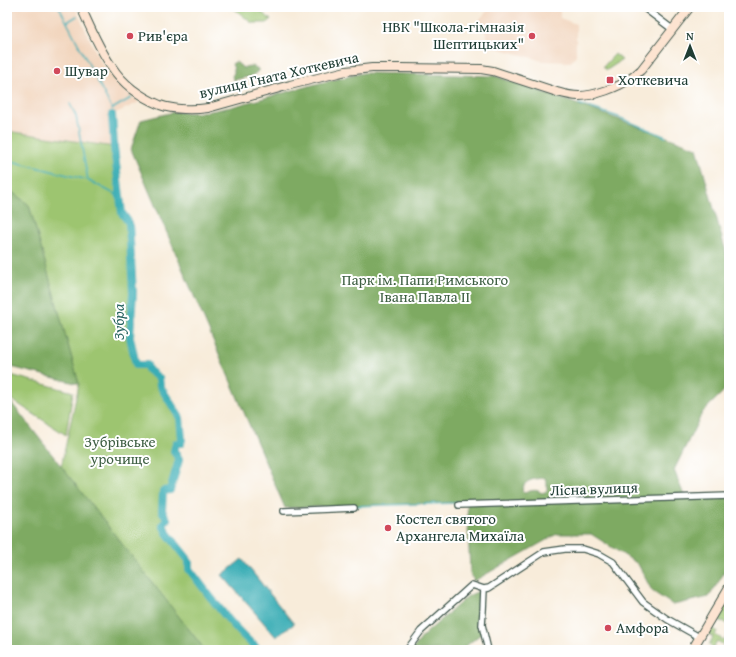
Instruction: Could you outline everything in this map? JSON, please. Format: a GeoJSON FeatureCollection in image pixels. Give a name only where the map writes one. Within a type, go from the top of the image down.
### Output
{"type":"FeatureCollection","features":[{"type":"Feature","properties":{"kind":"street","name":"вулиця Гната Хоткевича"},"geometry":{"type":"LineString","coordinates":[[81,7],[103,53],[111,67],[120,78],[139,94],[161,105],[186,109],[208,108],[316,78],[346,71],[372,68],[436,68],[493,71],[568,95],[579,96],[594,94],[630,79],[641,70],[690,7]]}},
{"type":"Feature","properties":{"kind":"street"},"geometry":{"type":"LineString","coordinates":[[643,7],[672,29]]}},
{"type":"Feature","properties":{"kind":"street","name":"Лісна вулиця"},"geometry":{"type":"LineString","coordinates":[[459,505],[729,496]]}},
{"type":"Feature","properties":{"kind":"street"},"geometry":{"type":"LineString","coordinates":[[284,511],[354,508]]}},
{"type":"Feature","properties":{"kind":"street"},"geometry":{"type":"LineString","coordinates":[[407,650],[421,631],[471,586],[484,589],[489,588],[544,552],[565,549],[584,549],[599,554],[613,562],[643,602],[667,619],[699,637]]}},
{"type":"Feature","properties":{"kind":"street"},"geometry":{"type":"LineString","coordinates":[[692,650],[729,586]]}},
{"type":"Feature","properties":{"kind":"street"},"geometry":{"type":"LineString","coordinates":[[484,589],[482,625],[488,650]]}},
{"type":"Feature","properties":{"kind":"shaded area","name":"Шувар"},"geometry":{"type":"Polygon","coordinates":[[[7,7],[75,7],[99,59],[116,83],[139,102],[114,114],[114,147],[7,131],[7,7]]]}},
{"type":"Feature","properties":{"kind":"shaded area","name":"НВК \"Школа-гімназія Шептицьких\""},"geometry":{"type":"Polygon","coordinates":[[[491,7],[560,7],[560,18],[576,24],[576,55],[571,62],[543,61],[493,47],[479,20],[491,7]]]}},
{"type":"Feature","properties":{"kind":"green space"},"geometry":{"type":"Polygon","coordinates":[[[232,7],[255,7],[271,20],[267,23],[252,23],[232,7]]]}},
{"type":"Feature","properties":{"kind":"green space"},"geometry":{"type":"Polygon","coordinates":[[[615,54],[622,60],[607,70],[603,67],[615,54]]]}},
{"type":"Feature","properties":{"kind":"green space"},"geometry":{"type":"Polygon","coordinates":[[[236,62],[243,68],[247,66],[253,67],[258,69],[258,71],[252,76],[234,80],[232,76],[234,69],[232,64],[236,62]]]}},
{"type":"Feature","properties":{"kind":"green space","name":"Парк ім. Папи Римського Івана Павла ІІ"},"geometry":{"type":"Polygon","coordinates":[[[363,73],[495,76],[697,148],[729,263],[729,354],[724,391],[702,413],[674,470],[685,498],[729,497],[729,565],[709,597],[673,605],[652,591],[638,564],[591,534],[557,534],[474,581],[470,573],[467,502],[285,508],[131,149],[141,120],[174,112],[201,113],[231,107],[363,73]],[[545,478],[530,480],[525,484],[522,491],[525,493],[536,490],[542,493],[547,491],[547,483],[545,478]]]}},
{"type":"Feature","properties":{"kind":"green space","name":"Зубрівське урочище"},"geometry":{"type":"Polygon","coordinates":[[[7,131],[114,147],[122,213],[129,223],[133,293],[130,337],[136,365],[147,365],[148,370],[159,378],[160,386],[180,418],[182,439],[181,443],[176,443],[174,451],[179,460],[170,490],[163,491],[162,511],[167,519],[163,525],[167,533],[187,558],[189,562],[189,569],[231,622],[249,642],[259,650],[205,650],[61,467],[79,384],[29,205],[7,188],[7,131]]]}},
{"type":"Feature","properties":{"kind":"green space"},"geometry":{"type":"Polygon","coordinates":[[[7,188],[29,205],[79,384],[7,366],[7,188]]]}},
{"type":"Feature","properties":{"kind":"green space"},"geometry":{"type":"Polygon","coordinates":[[[7,374],[73,392],[66,435],[12,400],[7,401],[7,374]]]}},
{"type":"Feature","properties":{"kind":"green space"},"geometry":{"type":"Polygon","coordinates":[[[11,402],[205,650],[7,650],[7,405],[11,402]]]}},
{"type":"Feature","properties":{"kind":"green space"},"geometry":{"type":"Polygon","coordinates":[[[479,591],[482,633],[461,650],[412,650],[424,635],[468,596],[479,591]]]}},
{"type":"Feature","properties":{"kind":"green space"},"geometry":{"type":"Polygon","coordinates":[[[729,598],[729,625],[723,621],[721,622],[718,618],[729,598]]]}},
{"type":"Feature","properties":{"kind":"green space"},"geometry":{"type":"Polygon","coordinates":[[[711,628],[717,631],[715,635],[724,640],[729,633],[726,646],[727,650],[721,650],[724,645],[717,641],[713,648],[709,645],[713,637],[708,634],[711,628]]]}},
{"type":"Feature","properties":{"kind":"water"},"geometry":{"type":"Polygon","coordinates":[[[242,559],[294,624],[276,637],[222,575],[242,559]]]}},
{"type":"Feature","properties":{"kind":"waterway","name":"Зубра"},"geometry":{"type":"LineString","coordinates":[[59,7],[112,109],[131,98]]}},
{"type":"Feature","properties":{"kind":"waterway"},"geometry":{"type":"LineString","coordinates":[[67,22],[77,16]]}},
{"type":"Feature","properties":{"kind":"waterway"},"geometry":{"type":"LineString","coordinates":[[70,104],[76,116],[88,180]]}},
{"type":"Feature","properties":{"kind":"waterway"},"geometry":{"type":"LineString","coordinates":[[579,104],[618,117],[666,137]]}},
{"type":"Feature","properties":{"kind":"waterway","name":"Зубра"},"geometry":{"type":"LineString","coordinates":[[112,115],[114,147],[122,213],[129,223],[133,293],[130,337],[136,365],[147,365],[148,370],[159,378],[160,386],[180,418],[182,439],[181,443],[176,443],[174,451],[179,460],[170,490],[163,491],[162,511],[167,519],[163,525],[167,533],[187,558]]}},
{"type":"Feature","properties":{"kind":"waterway"},"geometry":{"type":"LineString","coordinates":[[7,160],[88,180],[120,197]]}},
{"type":"Feature","properties":{"kind":"waterway"},"geometry":{"type":"LineString","coordinates":[[423,504],[459,503]]}},
{"type":"Feature","properties":{"kind":"waterway"},"geometry":{"type":"LineString","coordinates":[[354,506],[420,504]]}},
{"type":"Feature","properties":{"kind":"waterway","name":"Зубра"},"geometry":{"type":"LineString","coordinates":[[189,562],[189,569],[213,601],[249,642],[259,650]]}},
{"type":"Feature","properties":{"kind":"place","name":"Рив'єра"},"geometry":{"type":"Point","coordinates":[130,36]}},
{"type":"Feature","properties":{"kind":"place","name":"НВК \"Школа-гімназія Шептицьких\""},"geometry":{"type":"Point","coordinates":[532,36]}},
{"type":"Feature","properties":{"kind":"place","name":"Шувар"},"geometry":{"type":"Point","coordinates":[57,71]}},
{"type":"Feature","properties":{"kind":"place","name":"Хоткевича"},"geometry":{"type":"Point","coordinates":[610,80]}},
{"type":"Feature","properties":{"kind":"place","name":"Костел святого Архангела Михаїла"},"geometry":{"type":"Point","coordinates":[388,528]}},
{"type":"Feature","properties":{"kind":"place","name":"Амфора"},"geometry":{"type":"Point","coordinates":[608,628]}}]}
